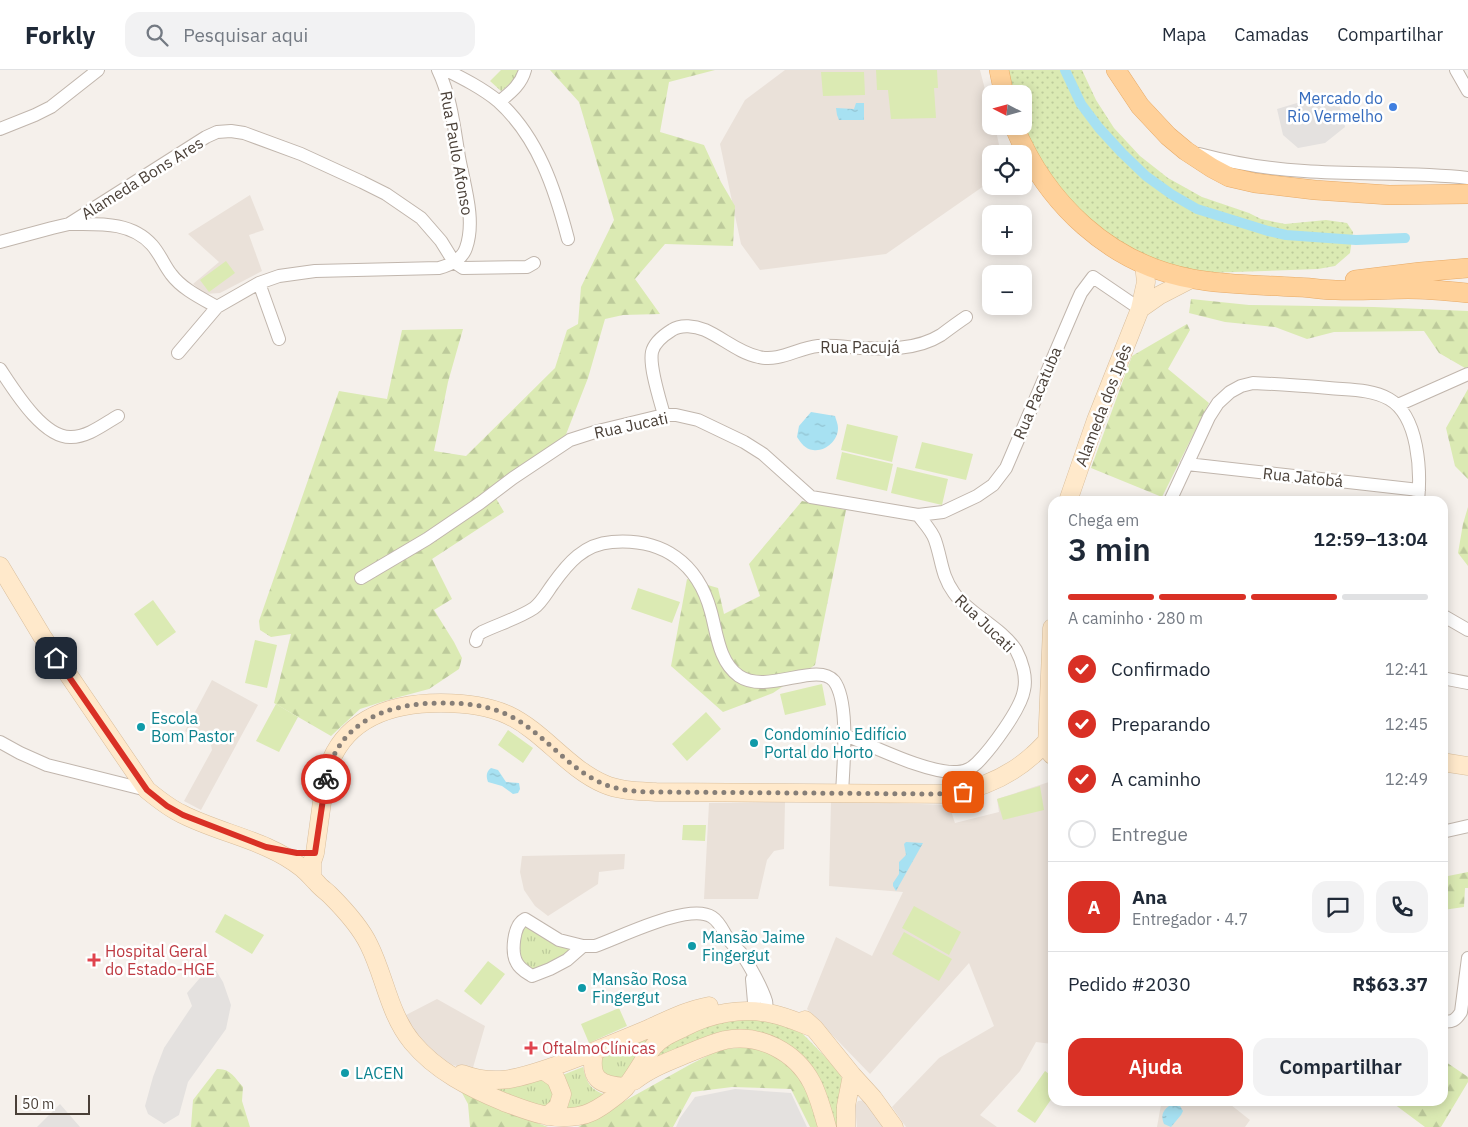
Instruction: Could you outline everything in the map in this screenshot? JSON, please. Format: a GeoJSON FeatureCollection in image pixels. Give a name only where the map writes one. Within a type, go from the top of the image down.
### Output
{"type":"FeatureCollection","features":[{"type":"Feature","properties":{"kind":"main road"},"geometry":{"type":"LineString","coordinates":[[1000,70],[1002,85]]}},
{"type":"Feature","properties":{"kind":"main road"},"geometry":{"type":"LineString","coordinates":[[1116,70],[1131,94],[1153,120],[1186,151],[1229,177],[1256,184],[1315,190],[1389,194],[1468,194]]}},
{"type":"Feature","properties":{"kind":"main road"},"geometry":{"type":"LineString","coordinates":[[1018,135],[1032,164],[1046,186],[1079,223],[1120,253],[1166,273],[1218,283],[1335,290],[1410,289],[1468,292]]}},
{"type":"Feature","properties":{"kind":"main road"},"geometry":{"type":"LineString","coordinates":[[1389,194],[1431,202],[1468,206]]}},
{"type":"Feature","properties":{"kind":"main road"},"geometry":{"type":"LineString","coordinates":[[1304,287],[1381,276],[1468,268]]}},
{"type":"Feature","properties":{"kind":"main road"},"geometry":{"type":"LineString","coordinates":[[1410,289],[1445,280],[1468,281]]}},
{"type":"Feature","properties":{"kind":"street"},"geometry":{"type":"LineString","coordinates":[[0,129],[35,115],[50,106],[98,70]]}},
{"type":"Feature","properties":{"kind":"street","name":"Rua Paulo Afonso"},"geometry":{"type":"LineString","coordinates":[[438,70],[450,107],[469,208],[470,226],[466,250],[454,262]]}},
{"type":"Feature","properties":{"kind":"street","name":"Rua Paulo Afonso"},"geometry":{"type":"LineString","coordinates":[[446,70],[480,88],[498,102],[520,126],[540,156],[554,192],[568,239]]}},
{"type":"Feature","properties":{"kind":"street"},"geometry":{"type":"LineString","coordinates":[[498,102],[514,90],[520,82],[524,70]]}},
{"type":"Feature","properties":{"kind":"street"},"geometry":{"type":"LineString","coordinates":[[994,70],[1000,85]]}},
{"type":"Feature","properties":{"kind":"street"},"geometry":{"type":"LineString","coordinates":[[1456,70],[1468,91]]}},
{"type":"Feature","properties":{"kind":"street","name":"Alameda Bons Ares"},"geometry":{"type":"LineString","coordinates":[[0,242],[70,224],[206,137],[218,132],[231,131],[259,138],[301,154],[343,172],[386,194],[432,229],[454,262]]}},
{"type":"Feature","properties":{"kind":"street"},"geometry":{"type":"LineString","coordinates":[[1186,151],[1228,161],[1290,170],[1438,175],[1468,178]]}},
{"type":"Feature","properties":{"kind":"street"},"geometry":{"type":"LineString","coordinates":[[70,224],[109,224],[134,231],[143,236],[153,246],[171,274],[181,284],[217,307]]}},
{"type":"Feature","properties":{"kind":"street"},"geometry":{"type":"LineString","coordinates":[[178,353],[217,307],[259,283],[279,276],[315,271],[439,268],[454,262],[463,268],[527,267],[534,263]]}},
{"type":"Feature","properties":{"kind":"street","name":"Alameda dos Ipês"},"geometry":{"type":"LineString","coordinates":[[1070,496],[1096,420],[1140,309],[1146,282],[1144,265]]}},
{"type":"Feature","properties":{"kind":"street","name":"Rua Pacatuba"},"geometry":{"type":"LineString","coordinates":[[918,515],[942,512],[986,490],[999,478],[1006,468],[1081,293],[1093,277],[1140,309]]}},
{"type":"Feature","properties":{"kind":"street"},"geometry":{"type":"LineString","coordinates":[[1140,309],[1160,295],[1191,279]]}},
{"type":"Feature","properties":{"kind":"street"},"geometry":{"type":"LineString","coordinates":[[259,283],[279,339]]}},
{"type":"Feature","properties":{"kind":"street","name":"Rua Pacujá"},"geometry":{"type":"LineString","coordinates":[[664,416],[651,360],[652,351],[667,332],[675,328],[685,326],[704,330],[749,354],[770,358],[809,347],[820,346],[876,349],[905,348],[940,336],[966,317]]}},
{"type":"Feature","properties":{"kind":"street"},"geometry":{"type":"LineString","coordinates":[[0,369],[37,419],[47,428],[66,436],[72,437],[84,434],[118,416]]}},
{"type":"Feature","properties":{"kind":"street"},"geometry":{"type":"LineString","coordinates":[[1398,405],[1468,374]]}},
{"type":"Feature","properties":{"kind":"street"},"geometry":{"type":"LineString","coordinates":[[1172,496],[1218,403],[1230,392],[1241,386],[1253,383],[1365,391],[1389,399],[1398,405],[1412,431],[1416,444],[1419,496]]}},
{"type":"Feature","properties":{"kind":"street","name":"Rua Jucati"},"geometry":{"type":"LineString","coordinates":[[361,578],[426,539],[570,440],[598,431],[664,416],[698,420],[744,442],[763,454],[811,497],[918,515],[935,539],[942,570],[955,594],[1003,636],[1015,650],[1021,662],[1025,680],[1022,700],[1001,734],[976,764],[967,770],[958,772],[915,764],[845,735]]}},
{"type":"Feature","properties":{"kind":"street","name":"Rua Jatobá"},"geometry":{"type":"LineString","coordinates":[[1187,464],[1419,496]]}},
{"type":"Feature","properties":{"kind":"street","name":"Rua Jucati"},"geometry":{"type":"LineString","coordinates":[[935,539],[936,528],[942,512]]}},
{"type":"Feature","properties":{"kind":"street"},"geometry":{"type":"LineString","coordinates":[[476,641],[482,632],[527,612],[536,606],[574,558],[584,551],[611,542],[642,543],[670,552],[680,560],[700,585],[706,596],[725,660],[741,678],[765,683],[816,674],[826,676],[834,681],[841,699],[845,735],[842,794]]}},
{"type":"Feature","properties":{"kind":"street"},"geometry":{"type":"LineString","coordinates":[[0,566],[46,644],[147,790],[167,806],[183,815],[266,847],[293,861],[312,876],[317,884],[352,919],[368,943],[392,1006],[402,1028],[412,1042],[423,1054],[469,1087],[523,1109],[547,1116],[570,1118],[588,1114],[598,1109],[652,1069],[710,1045],[727,1040],[750,1039],[764,1042],[787,1053],[804,1070],[817,1094],[827,1127]]}},
{"type":"Feature","properties":{"kind":"street"},"geometry":{"type":"LineString","coordinates":[[1448,618],[1468,630]]}},
{"type":"Feature","properties":{"kind":"street"},"geometry":{"type":"LineString","coordinates":[[1448,679],[1468,683]]}},
{"type":"Feature","properties":{"kind":"street"},"geometry":{"type":"LineString","coordinates":[[329,894],[318,877],[315,853],[327,774],[331,760],[345,737],[356,727],[369,718],[391,709],[416,704],[453,703],[472,704],[493,709],[524,724],[577,769],[604,784],[620,788],[656,792],[952,794],[975,788],[996,779],[1048,749]]}},
{"type":"Feature","properties":{"kind":"street"},"geometry":{"type":"LineString","coordinates":[[0,742],[20,754],[48,765],[147,790]]}},
{"type":"Feature","properties":{"kind":"street"},"geometry":{"type":"LineString","coordinates":[[1448,763],[1468,766]]}},
{"type":"Feature","properties":{"kind":"street"},"geometry":{"type":"LineString","coordinates":[[1448,831],[1468,826]]}},
{"type":"Feature","properties":{"kind":"street"},"geometry":{"type":"LineString","coordinates":[[266,847],[297,853],[315,853]]}},
{"type":"Feature","properties":{"kind":"street"},"geometry":{"type":"LineString","coordinates":[[312,876],[312,862],[315,853]]}},
{"type":"Feature","properties":{"kind":"street"},"geometry":{"type":"LineString","coordinates":[[583,946],[567,960],[532,976],[522,970],[516,962],[513,949],[520,922],[525,919],[559,940],[583,946],[595,946],[665,919],[696,913],[706,914],[713,917],[718,923],[752,971],[760,1007]]}},
{"type":"Feature","properties":{"kind":"street"},"geometry":{"type":"LineString","coordinates":[[1448,1022],[1453,1022],[1461,1012],[1468,958]]}},
{"type":"Feature","properties":{"kind":"street"},"geometry":{"type":"LineString","coordinates":[[437,1065],[469,1077],[498,1080],[524,1077],[594,1051],[698,1008],[728,1003],[760,1007],[814,1028],[894,1127]]}},
{"type":"Feature","properties":{"kind":"street"},"geometry":{"type":"LineString","coordinates":[[626,1087],[643,1061],[661,1039],[688,1025],[716,1015],[760,1007]]}},
{"type":"Feature","properties":{"kind":"street"},"geometry":{"type":"LineString","coordinates":[[594,1051],[592,1067],[598,1079],[610,1086],[626,1087]]}},
{"type":"Feature","properties":{"kind":"street"},"geometry":{"type":"LineString","coordinates":[[543,1070],[556,1080],[562,1094],[558,1106],[547,1116]]}},
{"type":"Feature","properties":{"kind":"street"},"geometry":{"type":"LineString","coordinates":[[846,1127],[846,1106],[852,1075]]}},
{"type":"Feature","properties":{"kind":"street"},"geometry":{"type":"LineString","coordinates":[[846,1127],[849,1106],[853,1098],[866,1090]]}},
{"type":"Feature","properties":{"kind":"shaded area"},"geometry":{"type":"Polygon","coordinates":[[[785,70],[980,70],[984,85],[982,85],[982,135],[997,135],[999,145],[982,145],[982,187],[886,254],[760,270],[741,244],[720,144],[745,100],[785,70]]]}},
{"type":"Feature","properties":{"kind":"shaded area"},"geometry":{"type":"Polygon","coordinates":[[[1327,94],[1338,100],[1345,127],[1325,143],[1298,148],[1283,135],[1277,109],[1327,94]]]}},
{"type":"Feature","properties":{"kind":"shaded area"},"geometry":{"type":"Polygon","coordinates":[[[250,195],[264,230],[249,235],[262,271],[220,293],[205,294],[193,284],[219,262],[188,234],[250,195]]]}},
{"type":"Feature","properties":{"kind":"shaded area"},"geometry":{"type":"Polygon","coordinates":[[[212,680],[258,705],[201,810],[184,801],[212,750],[211,745],[185,731],[212,680]]]}},
{"type":"Feature","properties":{"kind":"shaded area"},"geometry":{"type":"Polygon","coordinates":[[[1048,782],[1048,1044],[1036,1042],[1020,1071],[980,1115],[997,1127],[906,1127],[892,1107],[939,1058],[994,1026],[969,963],[870,1074],[807,1009],[836,937],[872,956],[903,892],[829,886],[831,801],[949,805],[955,823],[999,812],[997,799],[1048,782]]]}},
{"type":"Feature","properties":{"kind":"shaded area"},"geometry":{"type":"Polygon","coordinates":[[[785,802],[784,849],[774,851],[767,860],[758,899],[704,899],[709,803],[785,802]]]}},
{"type":"Feature","properties":{"kind":"shaded area"},"geometry":{"type":"Polygon","coordinates":[[[625,854],[624,869],[599,872],[598,884],[548,916],[535,906],[524,890],[520,872],[522,856],[625,854]]]}},
{"type":"Feature","properties":{"kind":"shaded area"},"geometry":{"type":"Polygon","coordinates":[[[212,964],[223,982],[231,1005],[226,1029],[188,1082],[179,1115],[164,1124],[148,1114],[145,1106],[153,1077],[164,1048],[192,1006],[187,993],[212,964]]]}},
{"type":"Feature","properties":{"kind":"shaded area"},"geometry":{"type":"Polygon","coordinates":[[[437,999],[485,1026],[472,1071],[441,1061],[413,1033],[404,1016],[437,999]]]}},
{"type":"Feature","properties":{"kind":"shaded area"},"geometry":{"type":"Polygon","coordinates":[[[735,1089],[791,1093],[807,1127],[676,1127],[695,1097],[735,1089]]]}},
{"type":"Feature","properties":{"kind":"shaded area"},"geometry":{"type":"Polygon","coordinates":[[[866,1100],[889,1127],[857,1127],[855,1106],[858,1101],[866,1100]]]}},
{"type":"Feature","properties":{"kind":"shaded area"},"geometry":{"type":"Polygon","coordinates":[[[60,1104],[80,1127],[37,1127],[60,1104]]]}},
{"type":"Feature","properties":{"kind":"shaded area"},"geometry":{"type":"Polygon","coordinates":[[[1161,1106],[1232,1106],[1250,1120],[1245,1127],[1157,1127],[1161,1106]]]}},
{"type":"Feature","properties":{"kind":"green space"},"geometry":{"type":"Polygon","coordinates":[[[501,70],[520,70],[516,79],[501,91],[490,81],[501,70]]]}},
{"type":"Feature","properties":{"kind":"green space"},"geometry":{"type":"Polygon","coordinates":[[[550,70],[715,70],[669,82],[660,132],[704,145],[721,182],[735,206],[733,246],[665,244],[635,279],[660,314],[623,315],[605,319],[588,378],[565,437],[490,488],[504,512],[432,559],[452,599],[434,610],[462,658],[459,669],[429,689],[360,709],[331,736],[274,703],[291,634],[271,637],[260,630],[259,621],[339,391],[387,399],[402,330],[463,329],[448,382],[434,451],[466,456],[555,368],[567,330],[578,324],[581,287],[614,220],[579,102],[550,70]]]}},
{"type":"Feature","properties":{"kind":"green space"},"geometry":{"type":"Polygon","coordinates":[[[876,70],[937,70],[938,88],[934,88],[936,118],[891,119],[888,90],[877,90],[876,70]]]}},
{"type":"Feature","properties":{"kind":"green space"},"geometry":{"type":"Polygon","coordinates":[[[998,70],[1082,70],[1096,100],[1114,128],[1140,156],[1168,178],[1202,197],[1261,219],[1285,224],[1326,220],[1347,223],[1353,232],[1350,253],[1335,266],[1318,269],[1205,273],[1141,260],[1040,178],[1032,152],[1032,145],[1030,145],[1027,135],[1032,135],[1032,85],[999,85],[998,70]]]}},
{"type":"Feature","properties":{"kind":"green space"},"geometry":{"type":"Polygon","coordinates":[[[821,72],[864,72],[865,95],[823,96],[821,72]]]}},
{"type":"Feature","properties":{"kind":"green space"},"geometry":{"type":"Polygon","coordinates":[[[226,261],[235,273],[209,292],[200,280],[226,261]]]}},
{"type":"Feature","properties":{"kind":"green space"},"geometry":{"type":"Polygon","coordinates":[[[1191,299],[1249,305],[1468,311],[1468,367],[1465,368],[1439,353],[1424,331],[1334,332],[1307,339],[1275,327],[1225,322],[1189,313],[1191,299]]]}},
{"type":"Feature","properties":{"kind":"green space"},"geometry":{"type":"Polygon","coordinates":[[[1187,324],[1190,330],[1168,369],[1209,403],[1162,496],[1091,468],[1132,356],[1187,324]]]}},
{"type":"Feature","properties":{"kind":"green space"},"geometry":{"type":"Polygon","coordinates":[[[1468,389],[1468,479],[1455,466],[1446,428],[1468,389]]]}},
{"type":"Feature","properties":{"kind":"green space"},"geometry":{"type":"Polygon","coordinates":[[[847,424],[898,436],[892,462],[841,450],[847,424]]]}},
{"type":"Feature","properties":{"kind":"green space"},"geometry":{"type":"Polygon","coordinates":[[[922,442],[973,454],[966,480],[915,468],[922,442]]]}},
{"type":"Feature","properties":{"kind":"green space"},"geometry":{"type":"Polygon","coordinates":[[[842,452],[893,464],[887,491],[836,479],[842,452]]]}},
{"type":"Feature","properties":{"kind":"green space"},"geometry":{"type":"Polygon","coordinates":[[[897,467],[948,479],[942,505],[891,493],[897,467]]]}},
{"type":"Feature","properties":{"kind":"green space"},"geometry":{"type":"Polygon","coordinates":[[[802,501],[846,510],[815,665],[773,693],[723,712],[671,666],[687,579],[718,588],[724,614],[760,596],[749,564],[802,501]]]}},
{"type":"Feature","properties":{"kind":"green space"},"geometry":{"type":"Polygon","coordinates":[[[1468,507],[1468,566],[1458,553],[1468,507]]]}},
{"type":"Feature","properties":{"kind":"green space"},"geometry":{"type":"Polygon","coordinates":[[[638,588],[680,602],[672,623],[631,609],[638,588]]]}},
{"type":"Feature","properties":{"kind":"green space"},"geometry":{"type":"Polygon","coordinates":[[[153,600],[176,632],[157,646],[134,614],[153,600]]]}},
{"type":"Feature","properties":{"kind":"green space"},"geometry":{"type":"Polygon","coordinates":[[[255,640],[277,645],[267,688],[245,683],[255,640]]]}},
{"type":"Feature","properties":{"kind":"green space"},"geometry":{"type":"Polygon","coordinates":[[[822,684],[826,705],[785,715],[780,694],[822,684]]]}},
{"type":"Feature","properties":{"kind":"green space"},"geometry":{"type":"Polygon","coordinates":[[[276,704],[298,717],[279,752],[256,741],[276,704]]]}},
{"type":"Feature","properties":{"kind":"green space"},"geometry":{"type":"Polygon","coordinates":[[[706,712],[721,729],[687,761],[672,744],[706,712]]]}},
{"type":"Feature","properties":{"kind":"green space"},"geometry":{"type":"Polygon","coordinates":[[[508,730],[533,748],[523,763],[498,745],[508,730]]]}},
{"type":"Feature","properties":{"kind":"green space"},"geometry":{"type":"Polygon","coordinates":[[[1040,786],[1044,810],[1003,820],[997,799],[1040,786]]]}},
{"type":"Feature","properties":{"kind":"green space"},"geometry":{"type":"Polygon","coordinates":[[[683,825],[706,825],[705,841],[682,840],[683,825]]]}},
{"type":"Feature","properties":{"kind":"green space"},"geometry":{"type":"Polygon","coordinates":[[[1468,872],[1468,888],[1465,888],[1464,907],[1448,909],[1448,876],[1468,872]]]}},
{"type":"Feature","properties":{"kind":"green space"},"geometry":{"type":"Polygon","coordinates":[[[914,906],[961,932],[949,955],[902,928],[914,906]]]}},
{"type":"Feature","properties":{"kind":"green space"},"geometry":{"type":"Polygon","coordinates":[[[225,914],[264,935],[252,954],[215,932],[225,914]]]}},
{"type":"Feature","properties":{"kind":"green space"},"geometry":{"type":"Polygon","coordinates":[[[525,923],[573,948],[546,967],[533,973],[519,959],[518,941],[525,923]]]}},
{"type":"Feature","properties":{"kind":"green space"},"geometry":{"type":"Polygon","coordinates":[[[904,932],[952,959],[939,981],[892,954],[904,932]]]}},
{"type":"Feature","properties":{"kind":"green space"},"geometry":{"type":"Polygon","coordinates":[[[488,961],[505,974],[481,1005],[464,991],[488,961]]]}},
{"type":"Feature","properties":{"kind":"green space"},"geometry":{"type":"Polygon","coordinates":[[[619,1008],[627,1026],[589,1043],[581,1024],[619,1008]]]}},
{"type":"Feature","properties":{"kind":"green space"},"geometry":{"type":"Polygon","coordinates":[[[730,1014],[771,1018],[800,1031],[839,1071],[845,1086],[842,1127],[835,1127],[740,1033],[645,1070],[660,1048],[730,1014]]]}},
{"type":"Feature","properties":{"kind":"green space"},"geometry":{"type":"Polygon","coordinates":[[[649,1038],[635,1061],[621,1078],[609,1076],[599,1069],[599,1056],[649,1038]]]}},
{"type":"Feature","properties":{"kind":"green space"},"geometry":{"type":"Polygon","coordinates":[[[758,1047],[784,1058],[809,1087],[823,1127],[810,1127],[791,1089],[732,1087],[692,1092],[673,1127],[578,1127],[721,1049],[758,1047]]]}},
{"type":"Feature","properties":{"kind":"green space"},"geometry":{"type":"Polygon","coordinates":[[[1448,1063],[1468,1077],[1468,1082],[1441,1127],[1425,1127],[1397,1106],[1448,1106],[1448,1063]]]}},
{"type":"Feature","properties":{"kind":"green space"},"geometry":{"type":"Polygon","coordinates":[[[583,1067],[588,1083],[594,1089],[609,1096],[562,1116],[568,1096],[560,1076],[583,1067]]]}},
{"type":"Feature","properties":{"kind":"green space"},"geometry":{"type":"Polygon","coordinates":[[[217,1069],[229,1072],[243,1087],[242,1101],[250,1127],[191,1127],[193,1100],[217,1069]]]}},
{"type":"Feature","properties":{"kind":"green space"},"geometry":{"type":"Polygon","coordinates":[[[1045,1071],[1048,1073],[1048,1104],[1035,1123],[1017,1111],[1045,1071]]]}},
{"type":"Feature","properties":{"kind":"green space"},"geometry":{"type":"Polygon","coordinates":[[[546,1080],[553,1086],[554,1104],[538,1109],[482,1087],[546,1080]]]}},
{"type":"Feature","properties":{"kind":"green space"},"geometry":{"type":"Polygon","coordinates":[[[461,1091],[548,1127],[470,1127],[468,1104],[461,1091]]]}},
{"type":"Feature","properties":{"kind":"water"},"geometry":{"type":"Polygon","coordinates":[[[856,103],[864,103],[864,120],[839,120],[836,108],[854,109],[856,103]]]}},
{"type":"Feature","properties":{"kind":"water"},"geometry":{"type":"Polygon","coordinates":[[[811,412],[835,416],[837,422],[836,437],[830,445],[818,450],[808,448],[797,437],[799,426],[811,412]]]}},
{"type":"Feature","properties":{"kind":"water"},"geometry":{"type":"Polygon","coordinates":[[[491,768],[498,770],[506,782],[519,783],[520,789],[518,793],[513,794],[502,786],[488,782],[487,774],[491,768]]]}},
{"type":"Feature","properties":{"kind":"water"},"geometry":{"type":"Polygon","coordinates":[[[906,842],[923,843],[896,891],[893,883],[899,874],[899,862],[906,855],[904,844],[906,842]]]}},
{"type":"Feature","properties":{"kind":"water"},"geometry":{"type":"Polygon","coordinates":[[[1169,1106],[1180,1106],[1183,1111],[1171,1127],[1164,1124],[1162,1116],[1169,1106]]]}},
{"type":"Feature","properties":{"kind":"waterway"},"geometry":{"type":"LineString","coordinates":[[1065,70],[1081,104],[1099,128],[1122,153],[1146,176],[1171,194],[1197,209],[1286,235],[1356,240],[1405,238]]}},
{"type":"Feature","properties":{"kind":"way so far"},"geometry":{"type":"LineString","coordinates":[[326,779],[331,760],[337,748],[345,737],[369,718],[398,707],[416,704],[453,703],[472,704],[493,709],[509,716],[524,724],[577,769],[604,784],[638,792],[952,794],[963,792]]}},
{"type":"Feature","properties":{"kind":"place","name":"Mercado do Rio Vermelho"},"geometry":{"type":"Point","coordinates":[1393,107]}},
{"type":"Feature","properties":{"kind":"place","name":"Escola Bom Pastor"},"geometry":{"type":"Point","coordinates":[141,727]}},
{"type":"Feature","properties":{"kind":"place","name":"Condomínio Edifício Portal do Horto"},"geometry":{"type":"Point","coordinates":[754,743]}},
{"type":"Feature","properties":{"kind":"place","name":"Mansão Jaime Fingergut"},"geometry":{"type":"Point","coordinates":[692,946]}},
{"type":"Feature","properties":{"kind":"place","name":"Hospital Geral do Estado-HGE"},"geometry":{"type":"Point","coordinates":[94,960]}},
{"type":"Feature","properties":{"kind":"place","name":"Mansão Rosa Fingergut"},"geometry":{"type":"Point","coordinates":[582,988]}},
{"type":"Feature","properties":{"kind":"place","name":"OftalmoClínicas"},"geometry":{"type":"Point","coordinates":[531,1048]}},
{"type":"Feature","properties":{"kind":"place","name":"LACEN"},"geometry":{"type":"Point","coordinates":[345,1073]}},
{"type":"Feature","properties":{"kind":"route"},"geometry":{"type":"LineString","coordinates":[[56,658],[147,790],[167,806],[183,815],[266,847],[297,853],[315,853],[326,779]]}}]}
